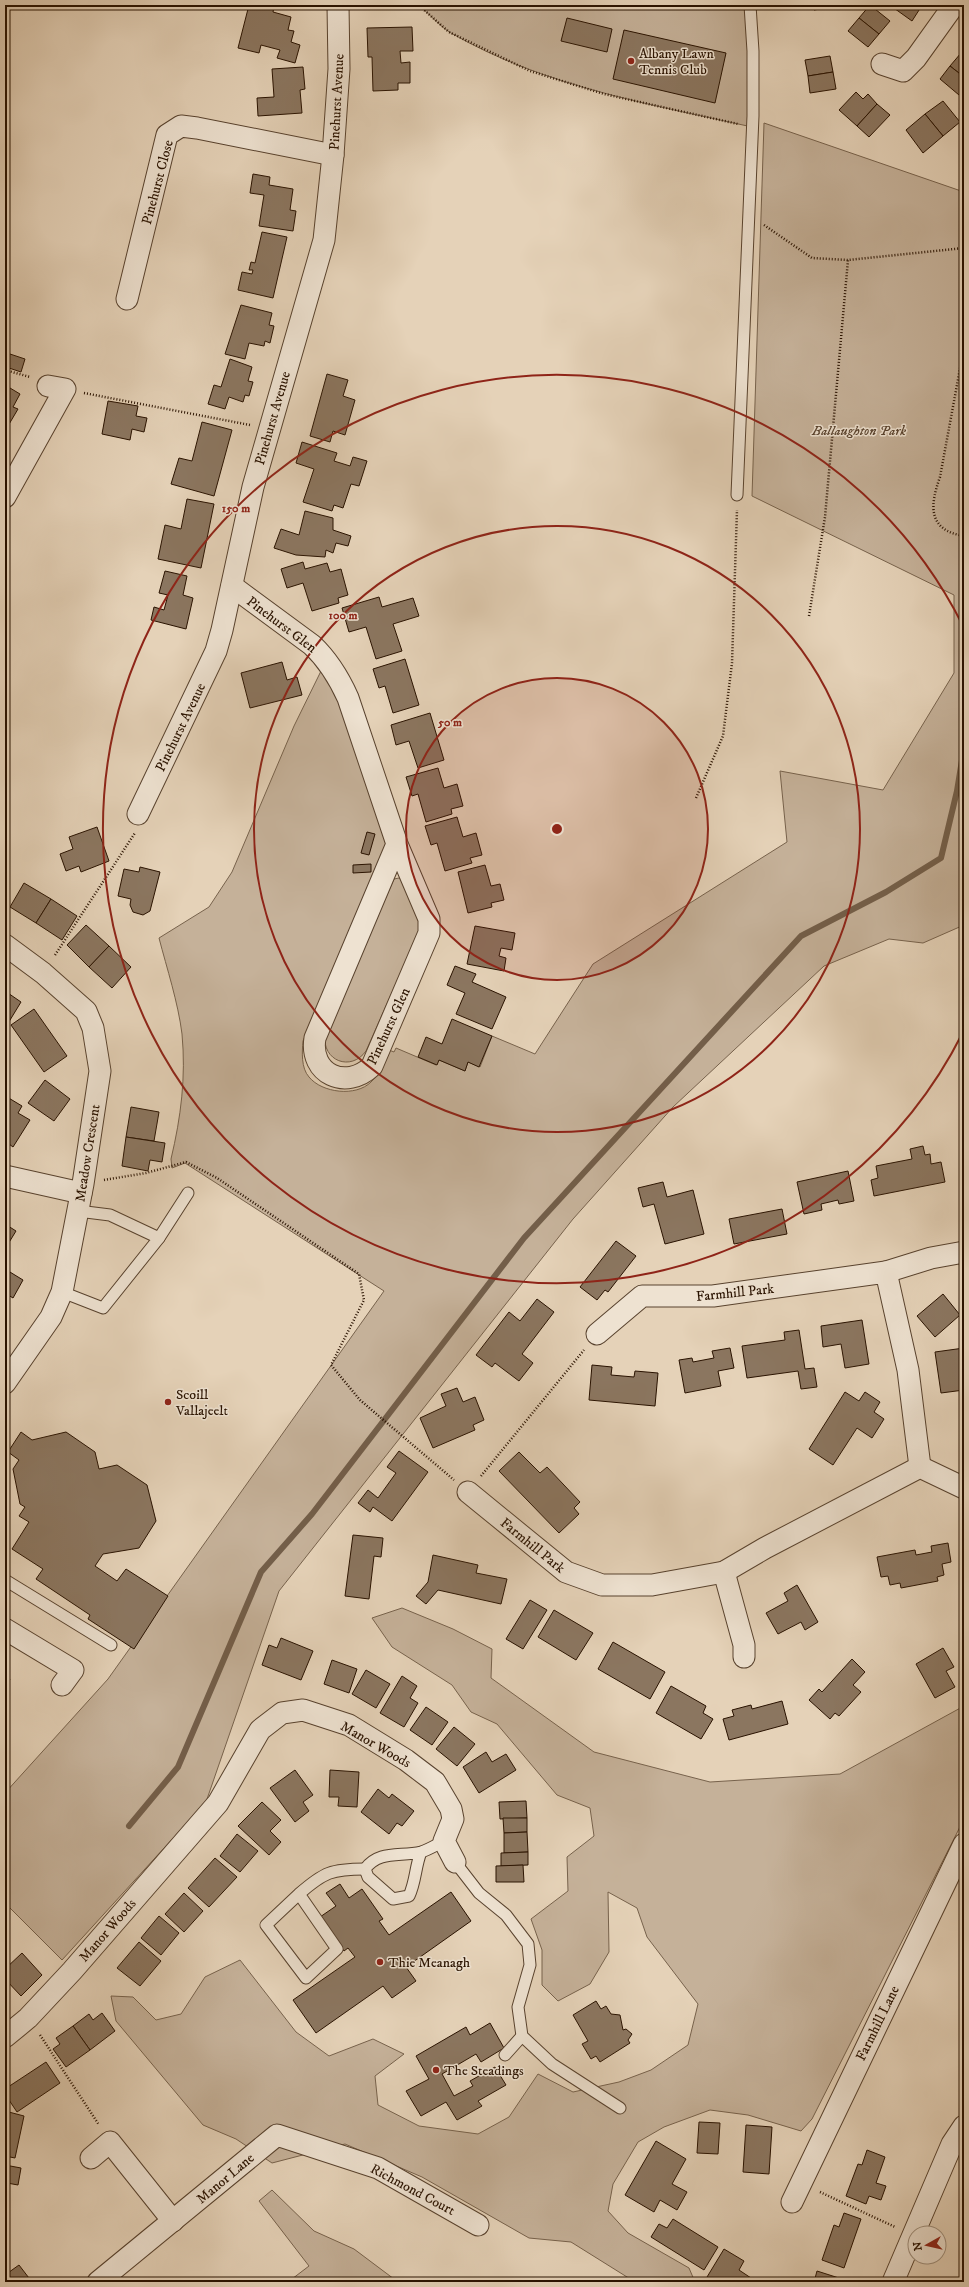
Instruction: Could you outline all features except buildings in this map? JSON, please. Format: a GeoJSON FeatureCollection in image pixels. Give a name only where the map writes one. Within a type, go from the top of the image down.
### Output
{"type":"FeatureCollection","features":[{"type":"Feature","properties":{"kind":"street","name":"Pinehurst Avenue"},"geometry":{"type":"LineString","coordinates":[[138,814],[209,668],[222,630],[247,507],[319,261],[328,208],[340,68],[338,5]]}},
{"type":"Feature","properties":{"kind":"street"},"geometry":{"type":"LineString","coordinates":[[882,64],[904,78],[916,58],[954,5]]}},
{"type":"Feature","properties":{"kind":"street","name":"Pinehurst Close"},"geometry":{"type":"LineString","coordinates":[[127,299],[167,135],[181,126],[333,155]]}},
{"type":"Feature","properties":{"kind":"street"},"geometry":{"type":"LineString","coordinates":[[5,497],[65,389]]}},
{"type":"Feature","properties":{"kind":"street","name":"Pinehurst Glen"},"geometry":{"type":"LineString","coordinates":[[232,586],[312,645],[323,655],[338,677],[348,698],[397,844],[430,920],[429,934],[372,1066],[358,1076],[343,1079],[332,1076],[318,1062],[314,1053],[315,1038],[397,844]]}},
{"type":"Feature","properties":{"kind":"street","name":"Meadow Crescent"},"geometry":{"type":"LineString","coordinates":[[5,945],[43,972],[86,1011],[93,1028],[100,1071],[81,1196],[62,1292],[51,1318],[5,1383]]}},
{"type":"Feature","properties":{"kind":"street"},"geometry":{"type":"LineString","coordinates":[[5,1176],[81,1196]]}},
{"type":"Feature","properties":{"kind":"street","name":"Farmhill Park"},"geometry":{"type":"LineString","coordinates":[[597,1334],[642,1296],[713,1296],[886,1272],[931,1258],[964,1252]]}},
{"type":"Feature","properties":{"kind":"street"},"geometry":{"type":"LineString","coordinates":[[886,1272],[908,1370],[920,1467],[964,1488]]}},
{"type":"Feature","properties":{"kind":"street","name":"Farmhill Park"},"geometry":{"type":"LineString","coordinates":[[468,1492],[566,1572],[602,1585],[652,1585],[724,1572],[765,1548],[920,1467]]}},
{"type":"Feature","properties":{"kind":"street"},"geometry":{"type":"LineString","coordinates":[[724,1572],[744,1645],[744,1657]]}},
{"type":"Feature","properties":{"kind":"street"},"geometry":{"type":"LineString","coordinates":[[5,1628],[73,1670],[62,1685]]}},
{"type":"Feature","properties":{"kind":"street","name":"Manor Woods"},"geometry":{"type":"LineString","coordinates":[[5,2037],[28,2018],[72,1971],[218,1803],[260,1730],[282,1713],[304,1710],[348,1725],[406,1760],[435,1782],[451,1809],[452,1814],[452,1819],[444,1841]]}},
{"type":"Feature","properties":{"kind":"street"},"geometry":{"type":"LineString","coordinates":[[444,1841],[455,1862]]}},
{"type":"Feature","properties":{"kind":"street","name":"Farmhill Lane"},"geometry":{"type":"LineString","coordinates":[[792,2202],[964,1844]]}},
{"type":"Feature","properties":{"kind":"street"},"geometry":{"type":"LineString","coordinates":[[916,2225],[952,2144],[964,2126]]}},
{"type":"Feature","properties":{"kind":"street","name":"Manor Lane"},"geometry":{"type":"LineString","coordinates":[[98,2282],[278,2135]]}},
{"type":"Feature","properties":{"kind":"street","name":"Richmond Court"},"geometry":{"type":"LineString","coordinates":[[278,2135],[378,2168],[478,2225]]}},
{"type":"Feature","properties":{"kind":"street"},"geometry":{"type":"LineString","coordinates":[[91,2158],[110,2142],[173,2221]]}},
{"type":"Feature","properties":{"kind":"street"},"geometry":{"type":"LineString","coordinates":[[894,2282],[907,2248]]}},
{"type":"Feature","properties":{"kind":"lane"},"geometry":{"type":"LineString","coordinates":[[738,495],[752,127],[753,51],[750,5]]}},
{"type":"Feature","properties":{"kind":"lane"},"geometry":{"type":"LineString","coordinates":[[62,1292],[104,1308],[159,1238],[188,1193]]}},
{"type":"Feature","properties":{"kind":"lane"},"geometry":{"type":"LineString","coordinates":[[81,1196],[110,1215],[159,1238]]}},
{"type":"Feature","properties":{"kind":"lane"},"geometry":{"type":"LineString","coordinates":[[5,1580],[112,1645]]}},
{"type":"Feature","properties":{"kind":"lane"},"geometry":{"type":"LineString","coordinates":[[365,1869],[371,1861],[378,1857],[421,1852],[444,1841]]}},
{"type":"Feature","properties":{"kind":"lane"},"geometry":{"type":"LineString","coordinates":[[365,1869],[368,1877],[393,1899],[408,1896],[415,1884],[416,1864],[421,1852]]}},
{"type":"Feature","properties":{"kind":"lane"},"geometry":{"type":"LineString","coordinates":[[455,1862],[479,1893],[506,1916],[528,1944],[530,1965],[518,2007],[522,2036],[552,2064],[620,2108]]}},
{"type":"Feature","properties":{"kind":"lane"},"geometry":{"type":"LineString","coordinates":[[299,1894],[338,1949],[306,1978],[266,1925],[299,1894],[319,1876],[342,1869],[365,1869]]}},
{"type":"Feature","properties":{"kind":"lane"},"geometry":{"type":"LineString","coordinates":[[505,2054],[522,2036]]}},
{"type":"Feature","properties":{"kind":"path"},"geometry":{"type":"LineString","coordinates":[[422,5],[423,9],[449,32],[530,71],[604,94],[752,127]]}},
{"type":"Feature","properties":{"kind":"path"},"geometry":{"type":"LineString","coordinates":[[749,215],[812,258],[848,260],[964,248]]}},
{"type":"Feature","properties":{"kind":"path"},"geometry":{"type":"LineString","coordinates":[[809,616],[825,517],[848,260]]}},
{"type":"Feature","properties":{"kind":"path"},"geometry":{"type":"LineString","coordinates":[[964,347],[940,477],[934,498],[933,514],[936,522],[941,527],[964,536]]}},
{"type":"Feature","properties":{"kind":"path"},"geometry":{"type":"LineString","coordinates":[[5,370],[28,376],[65,389],[269,429]]}},
{"type":"Feature","properties":{"kind":"path"},"geometry":{"type":"LineString","coordinates":[[696,798],[723,736],[732,663],[738,495]]}},
{"type":"Feature","properties":{"kind":"path"},"geometry":{"type":"LineString","coordinates":[[43,972],[135,836],[138,814]]}},
{"type":"Feature","properties":{"kind":"path"},"geometry":{"type":"LineString","coordinates":[[81,1196],[186,1162],[218,1178],[359,1274],[364,1300],[331,1365],[360,1400],[468,1492],[597,1334]]}},
{"type":"Feature","properties":{"kind":"path"},"geometry":{"type":"LineString","coordinates":[[28,2018],[110,2142]]}},
{"type":"Feature","properties":{"kind":"path"},"geometry":{"type":"LineString","coordinates":[[819,2191],[907,2233]]}},
{"type":"Feature","properties":{"kind":"green space","name":"Albany Lawn Tennis Club"},"geometry":{"type":"Polygon","coordinates":[[[424,5],[750,5],[752,127],[597,91],[522,67],[451,33],[423,9],[424,5]]]}},
{"type":"Feature","properties":{"kind":"green space","name":"Ballaughton Park"},"geometry":{"type":"Polygon","coordinates":[[[764,123],[964,192],[964,925],[923,943],[889,939],[824,966],[673,1107],[573,1219],[279,1591],[206,1802],[62,1960],[5,1903],[5,1793],[108,1679],[384,1291],[185,1163],[172,1168],[171,1159],[178,1128],[182,1097],[183,1050],[178,1010],[159,938],[209,907],[232,872],[294,726],[322,669],[338,694],[387,845],[303,1041],[302,1055],[306,1073],[322,1087],[339,1091],[357,1090],[365,1087],[374,1079],[389,1050],[394,1052],[396,1048],[436,1065],[439,1060],[465,1071],[468,1062],[480,1067],[492,1036],[535,1054],[593,964],[787,842],[780,771],[883,790],[954,673],[954,595],[752,496],[764,123]]]}},
{"type":"Feature","properties":{"kind":"green space"},"geometry":{"type":"Polygon","coordinates":[[[394,879],[402,879],[419,918],[419,932],[366,1051],[353,1061],[339,1061],[328,1051],[325,1044],[325,1035],[394,879]]]}},
{"type":"Feature","properties":{"kind":"green space"},"geometry":{"type":"Polygon","coordinates":[[[402,1608],[453,1629],[492,1649],[491,1678],[594,1752],[710,1782],[840,1774],[964,1706],[964,1819],[812,2119],[801,2131],[748,2115],[710,2110],[664,2127],[638,2142],[613,2184],[608,2211],[628,2233],[689,2268],[695,2282],[635,2282],[571,2242],[529,2238],[422,2177],[345,2144],[272,2163],[236,2139],[203,2125],[116,2021],[111,1996],[133,1997],[156,2020],[181,2014],[205,1977],[240,1960],[296,2032],[329,2056],[373,2039],[404,2054],[375,2076],[378,2105],[419,2126],[478,2134],[509,2117],[538,2074],[573,2092],[619,2082],[651,2070],[688,2045],[698,2004],[647,1937],[637,1908],[608,1892],[609,1952],[590,1984],[558,2001],[542,1985],[542,1950],[531,1919],[568,1891],[567,1857],[594,1836],[590,1808],[557,1795],[497,1724],[471,1712],[452,1685],[392,1647],[372,1618],[402,1608]]]}},
{"type":"Feature","properties":{"kind":"green space"},"geometry":{"type":"Polygon","coordinates":[[[272,2190],[314,2231],[354,2249],[398,2282],[288,2282],[309,2266],[259,2201],[272,2190]]]}},
{"type":"Feature","properties":{"kind":"waterway"},"geometry":{"type":"LineString","coordinates":[[129,1826],[178,1767],[261,1572],[312,1514],[524,1238],[801,936],[886,892],[941,858],[957,791],[964,748]]}},
{"type":"Feature","properties":{"kind":"place","name":"Albany Lawn Tennis Club"},"geometry":{"type":"Point","coordinates":[631,61]}},
{"type":"Feature","properties":{"kind":"place","name":"Scoill Vallajeelt"},"geometry":{"type":"Point","coordinates":[168,1402]}},
{"type":"Feature","properties":{"kind":"place","name":"Thie Meanagh"},"geometry":{"type":"Point","coordinates":[380,1962]}},
{"type":"Feature","properties":{"kind":"place","name":"The Steadings"},"geometry":{"type":"Point","coordinates":[436,2070]}}]}
